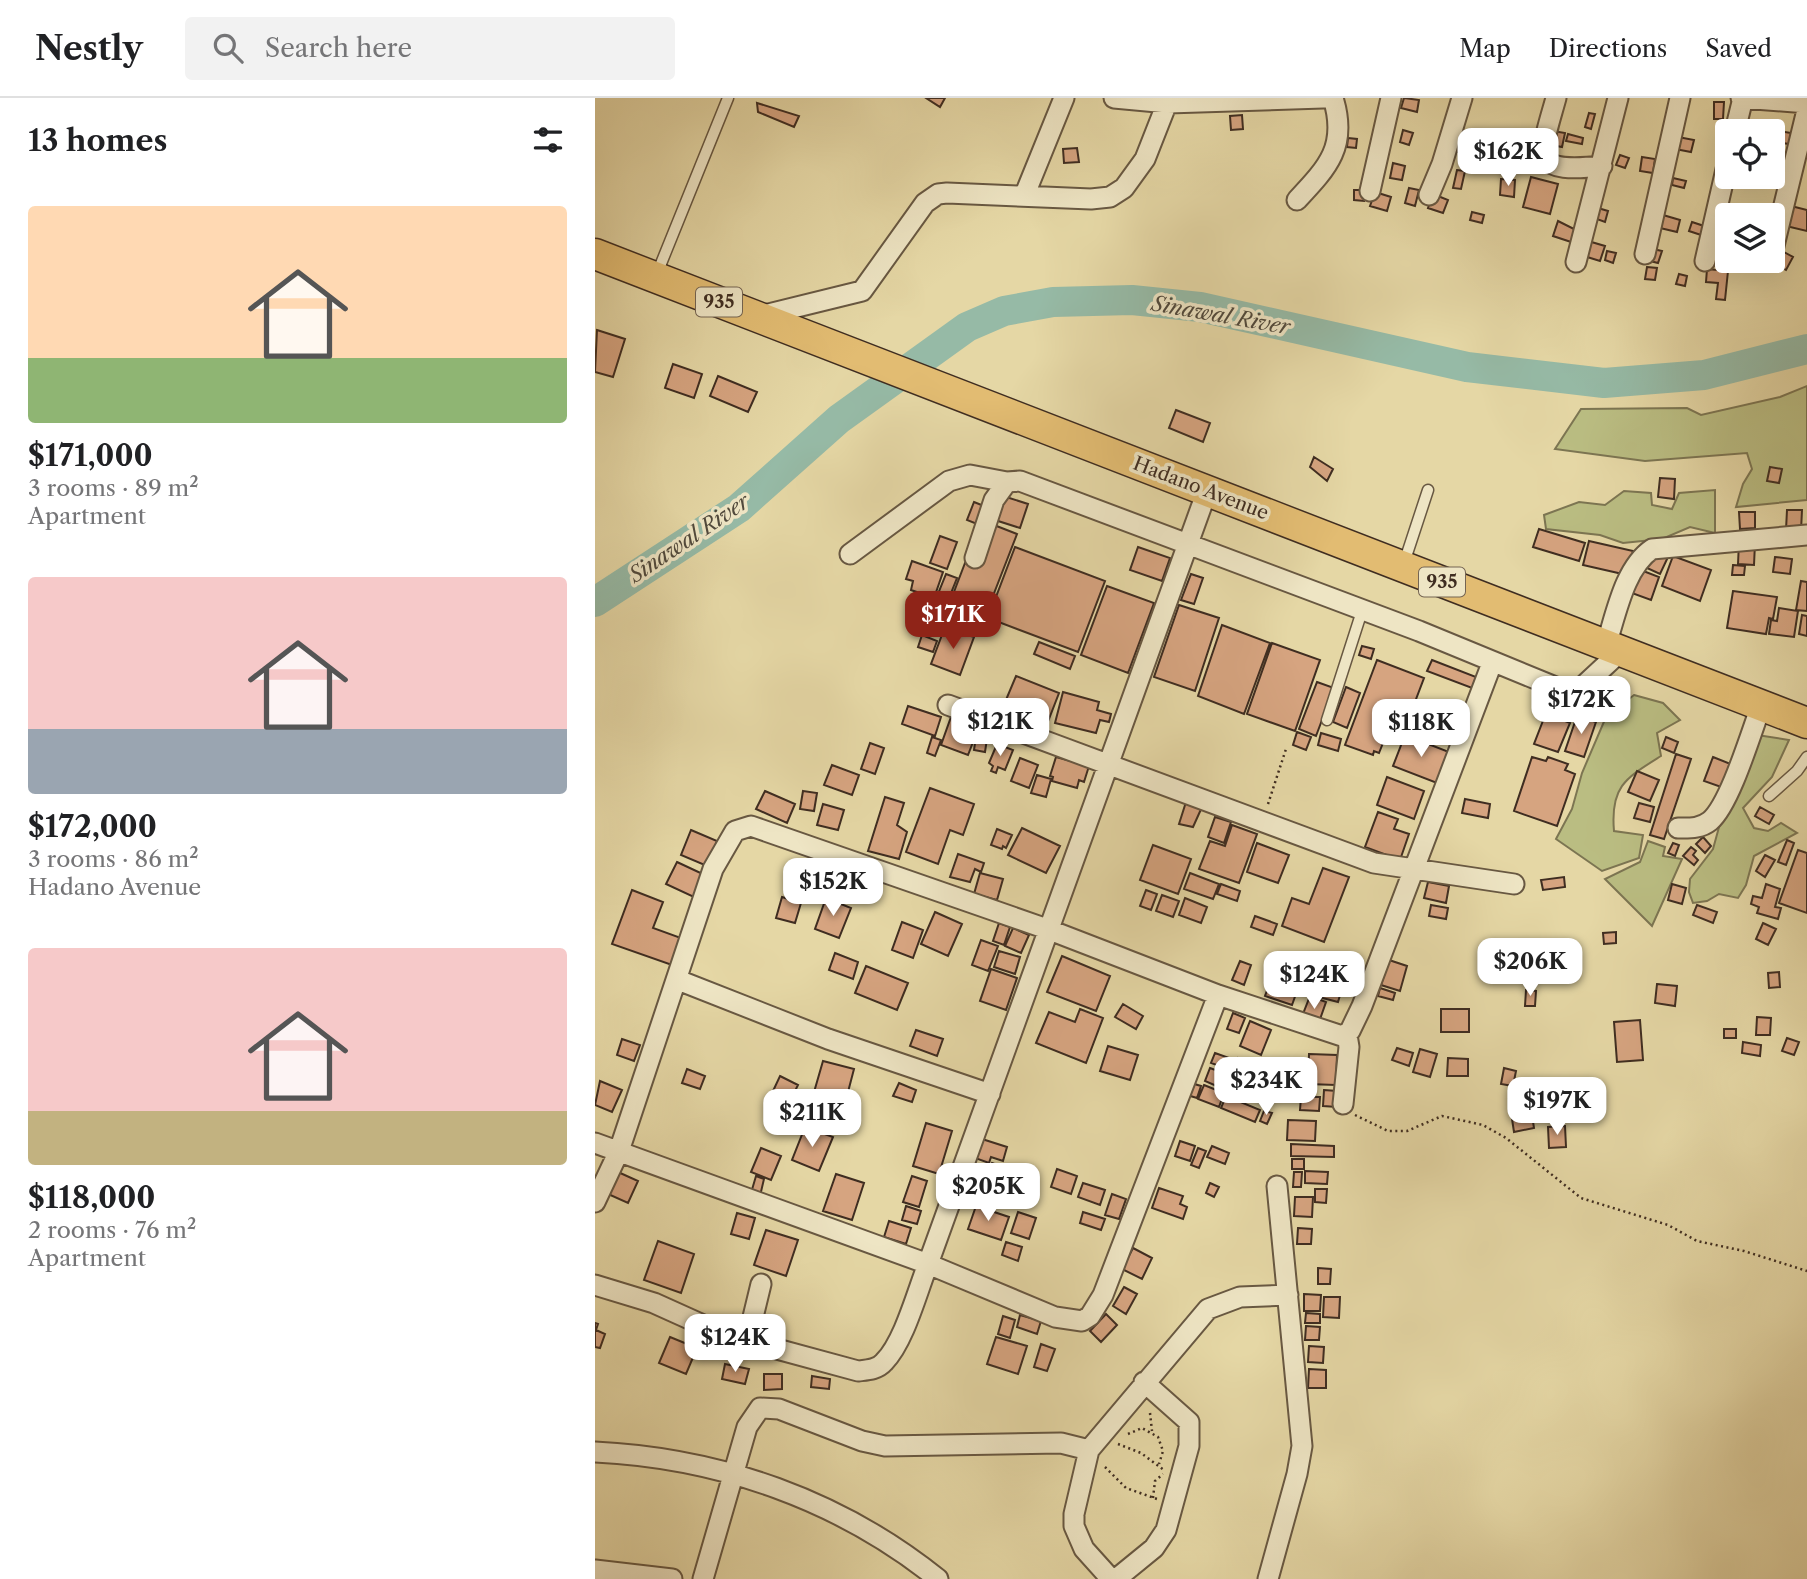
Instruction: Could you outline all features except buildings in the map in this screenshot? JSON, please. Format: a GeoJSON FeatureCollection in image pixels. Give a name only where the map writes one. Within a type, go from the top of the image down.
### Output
{"type":"FeatureCollection","features":[{"type":"Feature","properties":{"kind":"main road","name":"Hadano Avenue"},"geometry":{"type":"LineString","coordinates":[[595,254],[1807,723]]}},
{"type":"Feature","properties":{"kind":"street"},"geometry":{"type":"LineString","coordinates":[[1025,194],[1064,98]]}},
{"type":"Feature","properties":{"kind":"street"},"geometry":{"type":"LineString","coordinates":[[1114,98],[1322,98]]}},
{"type":"Feature","properties":{"kind":"street"},"geometry":{"type":"LineString","coordinates":[[1297,200],[1335,152],[1338,128],[1333,98]]}},
{"type":"Feature","properties":{"kind":"street"},"geometry":{"type":"LineString","coordinates":[[1370,191],[1391,98]]}},
{"type":"Feature","properties":{"kind":"street"},"geometry":{"type":"LineString","coordinates":[[1429,195],[1442,164],[1462,98]]}},
{"type":"Feature","properties":{"kind":"street"},"geometry":{"type":"LineString","coordinates":[[1556,98],[1543,148],[1545,160],[1550,165],[1571,169],[1602,166]]}},
{"type":"Feature","properties":{"kind":"street"},"geometry":{"type":"LineString","coordinates":[[1576,262],[1618,98]]}},
{"type":"Feature","properties":{"kind":"street"},"geometry":{"type":"LineString","coordinates":[[1645,254],[1680,98]]}},
{"type":"Feature","properties":{"kind":"street"},"geometry":{"type":"LineString","coordinates":[[1738,119],[1742,98],[1807,103]]}},
{"type":"Feature","properties":{"kind":"street"},"geometry":{"type":"LineString","coordinates":[[758,317],[862,291],[925,203],[938,194],[1025,194],[1091,199],[1110,197],[1124,188],[1145,159],[1168,100]]}},
{"type":"Feature","properties":{"kind":"street"},"geometry":{"type":"LineString","coordinates":[[1784,203],[1807,110]]}},
{"type":"Feature","properties":{"kind":"street"},"geometry":{"type":"LineString","coordinates":[[1705,261],[1722,189]]}},
{"type":"Feature","properties":{"kind":"street"},"geometry":{"type":"LineString","coordinates":[[850,554],[949,481],[969,475],[1033,484],[1186,545],[1419,631],[1492,663],[1574,692],[1613,648],[1631,575],[1637,561],[1651,549],[1661,546],[1766,541],[1807,535]]}},
{"type":"Feature","properties":{"kind":"street"},"geometry":{"type":"LineString","coordinates":[[975,558],[994,500],[1007,482]]}},
{"type":"Feature","properties":{"kind":"street"},"geometry":{"type":"LineString","coordinates":[[595,1285],[654,1303],[747,1342],[858,1371],[877,1368],[884,1362],[901,1333],[928,1265],[1207,491]]}},
{"type":"Feature","properties":{"kind":"street"},"geometry":{"type":"LineString","coordinates":[[1343,1104],[1349,1047],[1347,1035],[1362,1006],[1492,663]]}},
{"type":"Feature","properties":{"kind":"street"},"geometry":{"type":"LineString","coordinates":[[948,705],[1374,863],[1413,871],[1514,884]]}},
{"type":"Feature","properties":{"kind":"street"},"geometry":{"type":"LineString","coordinates":[[1678,828],[1702,826],[1715,816],[1727,796],[1761,706]]}},
{"type":"Feature","properties":{"kind":"street"},"geometry":{"type":"LineString","coordinates":[[595,1202],[619,1151],[713,869],[727,842],[742,827],[751,826],[1047,929],[1217,995],[1336,1036],[1347,1035]]}},
{"type":"Feature","properties":{"kind":"street"},"geometry":{"type":"LineString","coordinates":[[678,980],[828,1039],[990,1094]]}},
{"type":"Feature","properties":{"kind":"street"},"geometry":{"type":"LineString","coordinates":[[595,1143],[928,1265],[1055,1317],[1082,1321],[1090,1316],[1103,1295],[1217,995]]}},
{"type":"Feature","properties":{"kind":"street"},"geometry":{"type":"LineString","coordinates":[[1268,1579],[1302,1446],[1277,1186]]}},
{"type":"Feature","properties":{"kind":"street"},"geometry":{"type":"LineString","coordinates":[[747,1342],[761,1284]]}},
{"type":"Feature","properties":{"kind":"street"},"geometry":{"type":"LineString","coordinates":[[1144,1382],[1189,1422],[1189,1446],[1161,1541],[1114,1579],[1084,1549],[1074,1526],[1074,1514],[1093,1444],[1144,1382],[1207,1309],[1240,1297],[1287,1294]]}},
{"type":"Feature","properties":{"kind":"street"},"geometry":{"type":"LineString","coordinates":[[703,1579],[732,1473],[751,1417],[760,1408],[770,1407],[873,1445],[1093,1444]]}},
{"type":"Feature","properties":{"kind":"street"},"geometry":{"type":"LineString","coordinates":[[595,1452],[659,1458],[732,1473],[831,1511],[893,1546],[938,1579]]}},
{"type":"Feature","properties":{"kind":"street"},"geometry":{"type":"LineString","coordinates":[[595,1570],[672,1579]]}},
{"type":"Feature","properties":{"kind":"lane"},"geometry":{"type":"LineString","coordinates":[[655,277],[728,98]]}},
{"type":"Feature","properties":{"kind":"lane"},"geometry":{"type":"LineString","coordinates":[[1402,567],[1428,490]]}},
{"type":"Feature","properties":{"kind":"lane"},"geometry":{"type":"LineString","coordinates":[[1327,720],[1362,611]]}},
{"type":"Feature","properties":{"kind":"lane"},"geometry":{"type":"LineString","coordinates":[[1769,796],[1797,771],[1807,757]]}},
{"type":"Feature","properties":{"kind":"path"},"geometry":{"type":"LineString","coordinates":[[1262,823],[1286,748]]}},
{"type":"Feature","properties":{"kind":"path"},"geometry":{"type":"LineString","coordinates":[[1343,1104],[1367,1123],[1388,1131],[1408,1131],[1442,1116],[1483,1125],[1506,1138],[1581,1198],[1668,1225],[1697,1241],[1744,1251],[1807,1271]]}},
{"type":"Feature","properties":{"kind":"path"},"geometry":{"type":"LineString","coordinates":[[1119,1444],[1135,1429],[1152,1431],[1162,1444],[1158,1465]]}},
{"type":"Feature","properties":{"kind":"path"},"geometry":{"type":"LineString","coordinates":[[1093,1444],[1119,1444],[1166,1472],[1155,1481],[1153,1498]]}},
{"type":"Feature","properties":{"kind":"path"},"geometry":{"type":"LineString","coordinates":[[1093,1444],[1126,1488],[1174,1503]]}},
{"type":"Feature","properties":{"kind":"green space"},"geometry":{"type":"Polygon","coordinates":[[[1807,386],[1807,500],[1736,507],[1743,484],[1752,469],[1747,453],[1645,461],[1555,449],[1581,409],[1687,408],[1701,415],[1780,397],[1807,386]]]}},
{"type":"Feature","properties":{"kind":"green space"},"geometry":{"type":"Polygon","coordinates":[[[1715,490],[1715,533],[1690,527],[1662,539],[1623,543],[1600,535],[1546,529],[1544,515],[1579,502],[1605,505],[1624,491],[1651,493],[1652,505],[1672,509],[1679,493],[1715,490]]]}},
{"type":"Feature","properties":{"kind":"green space"},"geometry":{"type":"Polygon","coordinates":[[[1634,695],[1663,703],[1680,720],[1657,733],[1661,756],[1623,785],[1615,803],[1614,831],[1643,835],[1639,858],[1602,871],[1556,839],[1572,809],[1582,773],[1606,717],[1634,695]]]}},
{"type":"Feature","properties":{"kind":"green space"},"geometry":{"type":"Polygon","coordinates":[[[1757,735],[1789,740],[1772,777],[1743,808],[1754,828],[1768,831],[1781,823],[1797,833],[1754,856],[1746,885],[1738,898],[1719,894],[1707,901],[1693,903],[1689,892],[1690,879],[1713,849],[1724,809],[1757,735]]]}},
{"type":"Feature","properties":{"kind":"green space"},"geometry":{"type":"Polygon","coordinates":[[[1648,841],[1665,847],[1663,856],[1682,859],[1652,926],[1605,879],[1640,862],[1648,841]]]}},
{"type":"Feature","properties":{"kind":"waterway","name":"Sinawal River"},"geometry":{"type":"LineString","coordinates":[[595,602],[739,508],[839,419],[967,327],[1004,311],[1053,302],[1132,300],[1200,307],[1467,367],[1604,383],[1704,375],[1807,349]]}}]}
